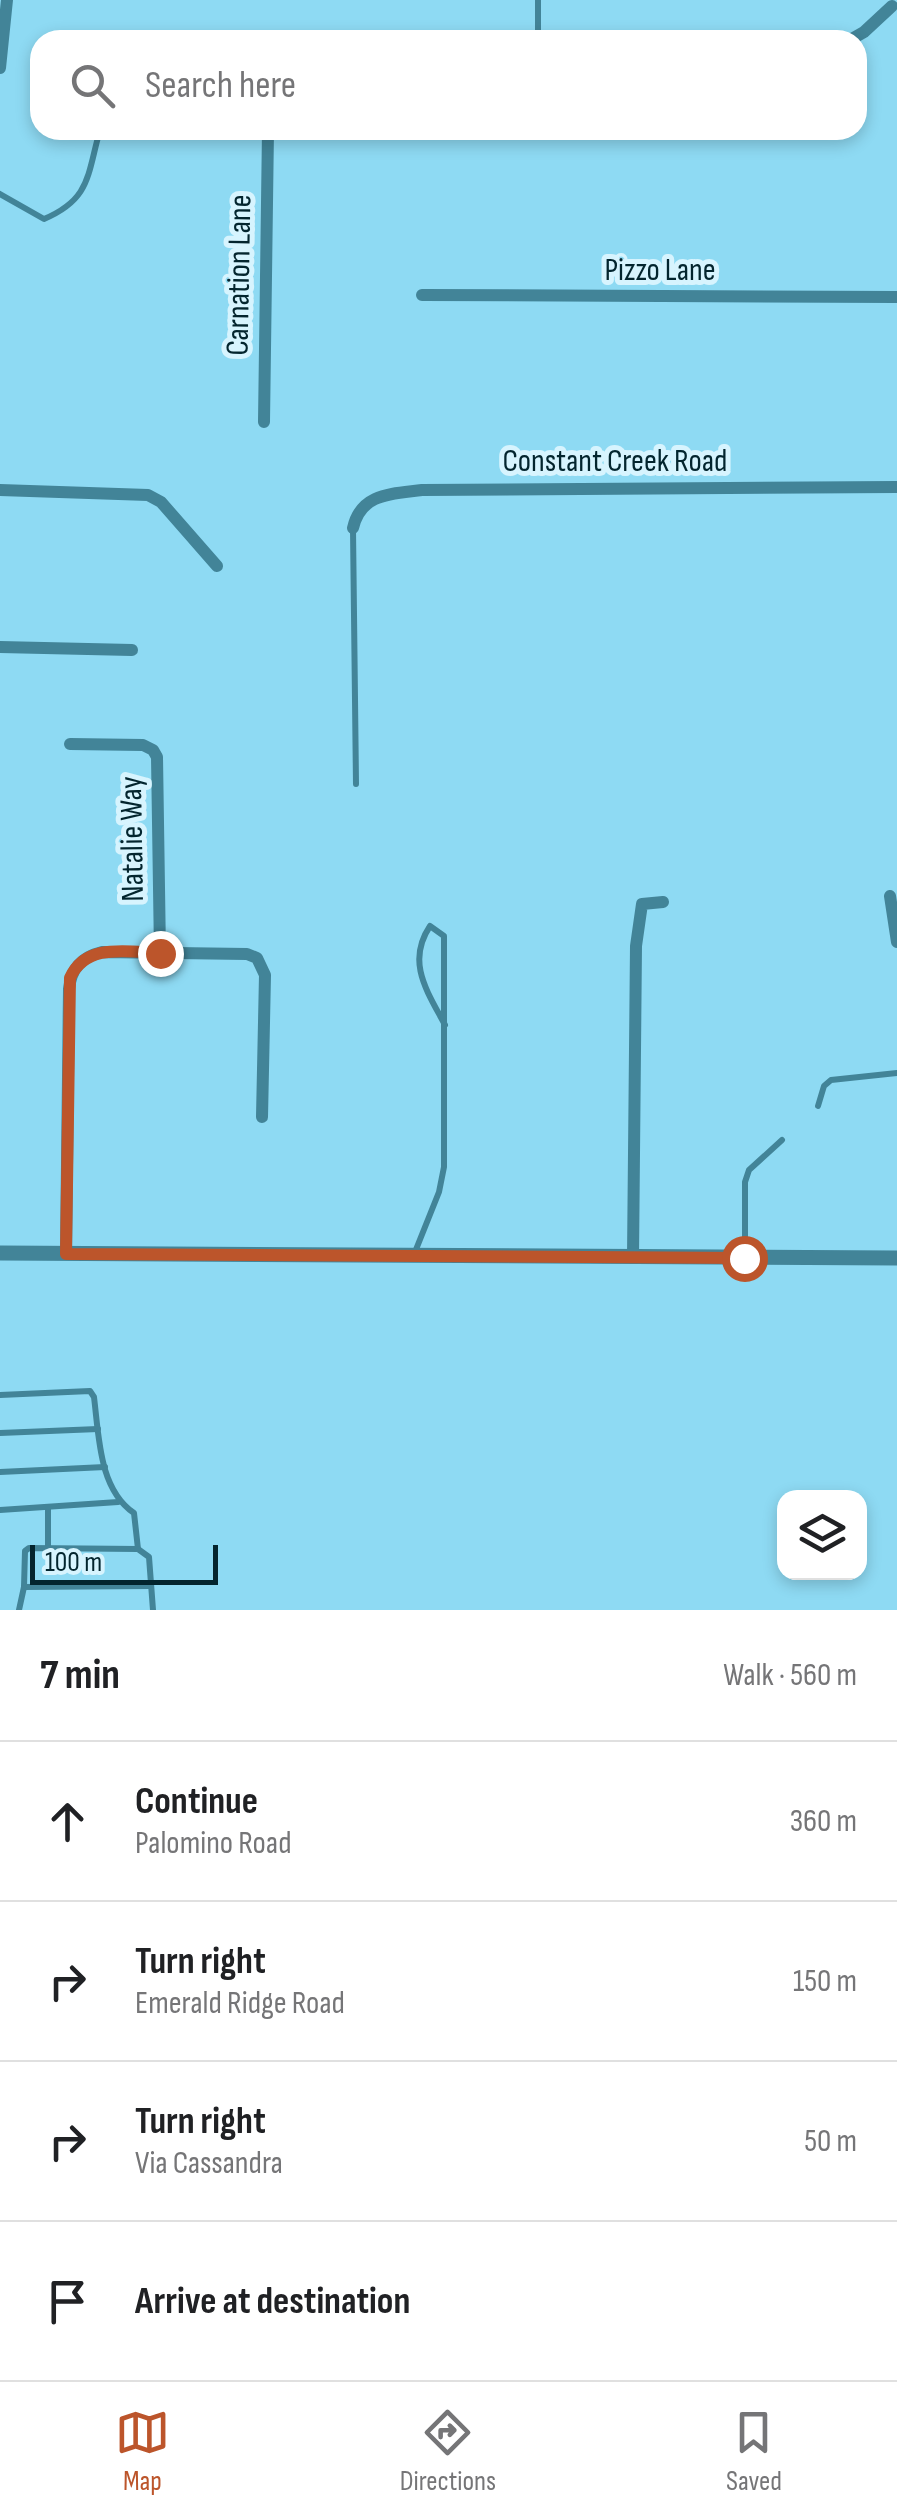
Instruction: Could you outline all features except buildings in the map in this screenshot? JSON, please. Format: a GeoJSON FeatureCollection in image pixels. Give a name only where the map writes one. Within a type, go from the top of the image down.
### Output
{"type":"FeatureCollection","features":[{"type":"Feature","properties":{"kind":"street"},"geometry":{"type":"LineString","coordinates":[[0,68],[7,0]]}},
{"type":"Feature","properties":{"kind":"street"},"geometry":{"type":"LineString","coordinates":[[866,30],[892,6]]}},
{"type":"Feature","properties":{"kind":"street","name":"Carnation Lane"},"geometry":{"type":"LineString","coordinates":[[264,422],[268,140]]}},
{"type":"Feature","properties":{"kind":"street","name":"Pizzo Lane"},"geometry":{"type":"LineString","coordinates":[[422,295],[897,297]]}},
{"type":"Feature","properties":{"kind":"street","name":"Constant Creek Road"},"geometry":{"type":"LineString","coordinates":[[352,528],[362,506],[379,495],[448,488],[897,487]]}},
{"type":"Feature","properties":{"kind":"street"},"geometry":{"type":"LineString","coordinates":[[0,490],[148,495],[160,502],[217,566]]}},
{"type":"Feature","properties":{"kind":"street"},"geometry":{"type":"LineString","coordinates":[[0,647],[132,650]]}},
{"type":"Feature","properties":{"kind":"street","name":"Natalie Way"},"geometry":{"type":"LineString","coordinates":[[70,744],[144,745],[157,757],[160,953]]}},
{"type":"Feature","properties":{"kind":"street"},"geometry":{"type":"LineString","coordinates":[[890,896],[897,942]]}},
{"type":"Feature","properties":{"kind":"street"},"geometry":{"type":"LineString","coordinates":[[633,1257],[636,946],[642,904],[664,902]]}},
{"type":"Feature","properties":{"kind":"street"},"geometry":{"type":"LineString","coordinates":[[66,1254],[69,984],[83,959],[102,952],[247,954],[261,963],[265,975],[262,1116]]}},
{"type":"Feature","properties":{"kind":"street"},"geometry":{"type":"LineString","coordinates":[[0,1253],[897,1258]]}},
{"type":"Feature","properties":{"kind":"lane"},"geometry":{"type":"LineString","coordinates":[[538,0],[538,30]]}},
{"type":"Feature","properties":{"kind":"lane"},"geometry":{"type":"LineString","coordinates":[[0,194],[44,219],[68,209],[82,192],[97,140]]}},
{"type":"Feature","properties":{"kind":"lane"},"geometry":{"type":"LineString","coordinates":[[352,528],[356,784]]}},
{"type":"Feature","properties":{"kind":"lane"},"geometry":{"type":"LineString","coordinates":[[412,1257],[439,1192],[444,1168],[445,1026],[444,936],[430,926],[421,940],[419,976],[445,1026]]}},
{"type":"Feature","properties":{"kind":"lane"},"geometry":{"type":"LineString","coordinates":[[818,1106],[830,1080],[897,1072]]}},
{"type":"Feature","properties":{"kind":"lane"},"geometry":{"type":"LineString","coordinates":[[744,1258],[745,1182],[750,1170],[782,1140]]}},
{"type":"Feature","properties":{"kind":"lane"},"geometry":{"type":"LineString","coordinates":[[0,1395],[90,1391],[105,1466],[118,1502],[134,1514],[138,1549]]}},
{"type":"Feature","properties":{"kind":"lane"},"geometry":{"type":"LineString","coordinates":[[0,1434],[98,1429]]}},
{"type":"Feature","properties":{"kind":"lane"},"geometry":{"type":"LineString","coordinates":[[0,1472],[105,1466]]}},
{"type":"Feature","properties":{"kind":"lane"},"geometry":{"type":"LineString","coordinates":[[0,1510],[118,1502]]}},
{"type":"Feature","properties":{"kind":"lane"},"geometry":{"type":"LineString","coordinates":[[48,1507],[48,1548]]}},
{"type":"Feature","properties":{"kind":"lane"},"geometry":{"type":"LineString","coordinates":[[18,1610],[24,1587],[25,1552],[29,1548],[138,1549],[149,1557],[153,1610]]}},
{"type":"Feature","properties":{"kind":"lane"},"geometry":{"type":"LineString","coordinates":[[24,1587],[150,1586]]}},
{"type":"Feature","properties":{"kind":"route"},"geometry":{"type":"LineString","coordinates":[[160,953],[97,953],[83,959],[70,978],[66,1254],[744,1258]]}}]}
